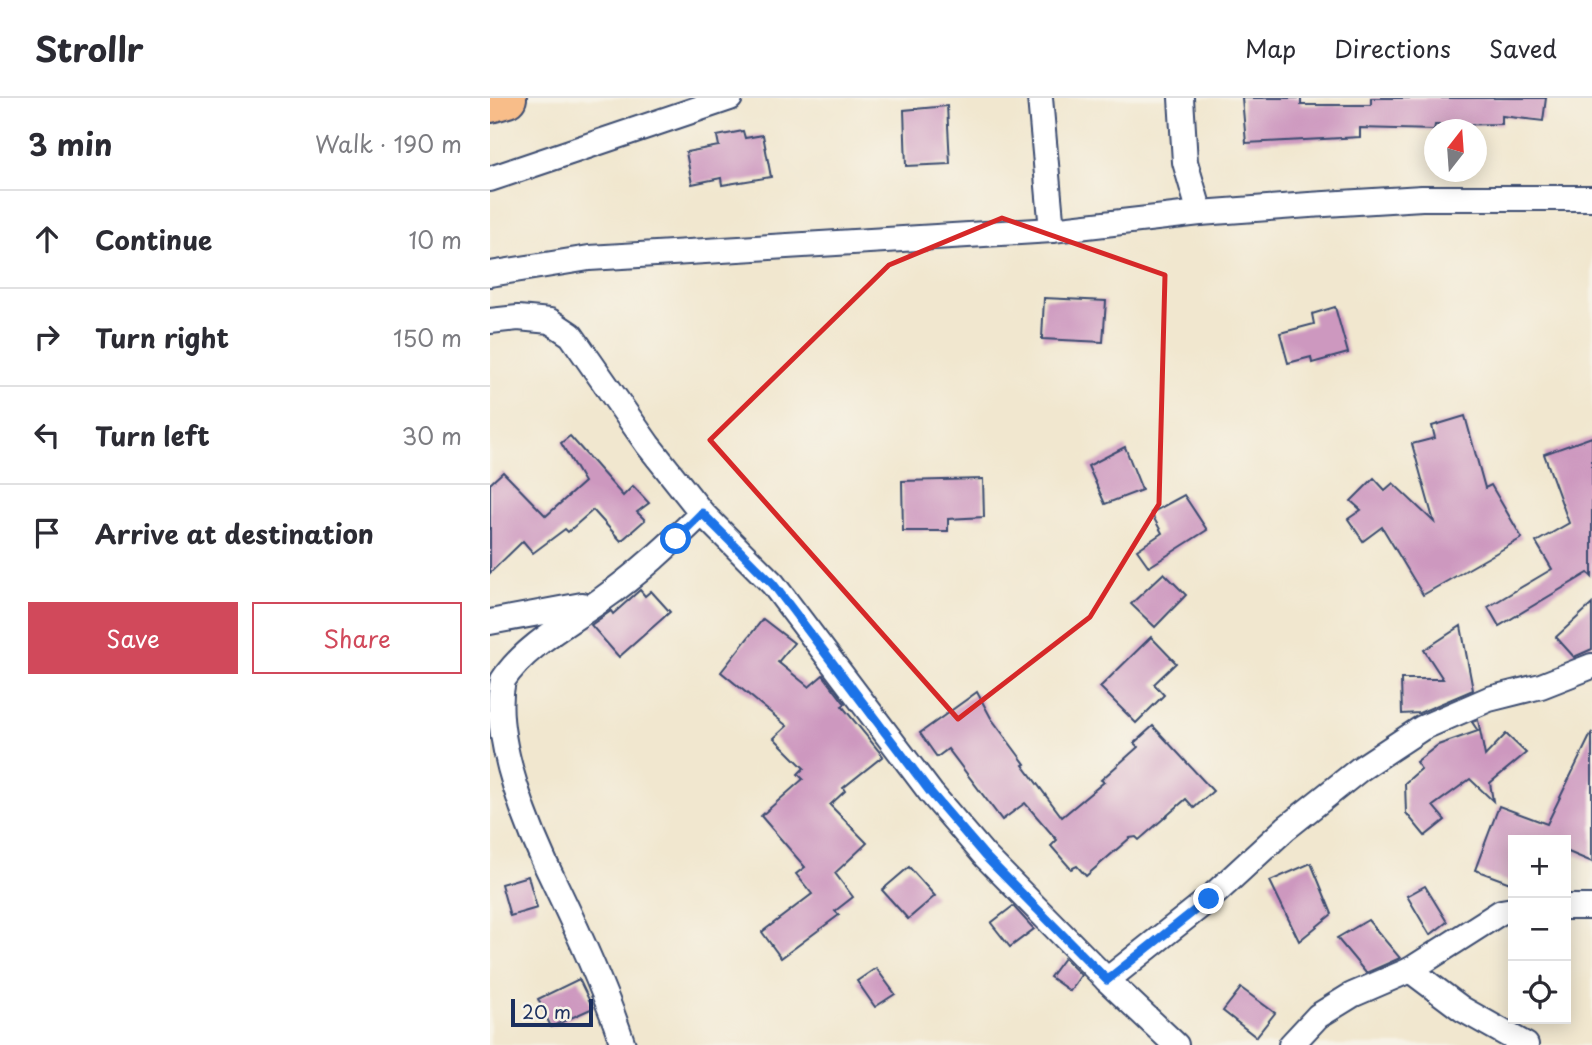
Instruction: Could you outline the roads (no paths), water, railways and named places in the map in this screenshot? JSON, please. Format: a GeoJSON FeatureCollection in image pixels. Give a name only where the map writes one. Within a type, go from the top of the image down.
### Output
{"type":"FeatureCollection","features":[{"type":"Feature","properties":{"kind":"highway"},"geometry":{"type":"LineString","coordinates":[[490,103],[507,98]]}},
{"type":"Feature","properties":{"kind":"street"},"geometry":{"type":"LineString","coordinates":[[490,179],[730,98]]}},
{"type":"Feature","properties":{"kind":"street"},"geometry":{"type":"LineString","coordinates":[[1040,98],[1052,230]]}},
{"type":"Feature","properties":{"kind":"street"},"geometry":{"type":"LineString","coordinates":[[1181,98],[1185,162],[1200,213]]}},
{"type":"Feature","properties":{"kind":"street"},"geometry":{"type":"LineString","coordinates":[[490,274],[589,258],[1052,230],[1200,213],[1422,198],[1592,198]]}},
{"type":"Feature","properties":{"kind":"street"},"geometry":{"type":"LineString","coordinates":[[490,321],[518,318],[550,321],[571,335],[648,445],[702,513],[773,584],[931,793],[985,856],[1107,980],[1176,1045]]}},
{"type":"Feature","properties":{"kind":"street"},"geometry":{"type":"LineString","coordinates":[[623,1045],[557,889],[505,782],[493,736],[492,707],[503,680],[557,630],[642,569],[702,513]]}},
{"type":"Feature","properties":{"kind":"street"},"geometry":{"type":"LineString","coordinates":[[490,622],[561,611],[601,600]]}},
{"type":"Feature","properties":{"kind":"street"},"geometry":{"type":"LineString","coordinates":[[1107,980],[1209,899],[1286,828],[1360,769],[1422,728],[1489,699],[1541,686],[1592,666]]}},
{"type":"Feature","properties":{"kind":"street"},"geometry":{"type":"LineString","coordinates":[[1571,907],[1592,907]]}},
{"type":"Feature","properties":{"kind":"street"},"geometry":{"type":"LineString","coordinates":[[1291,1045],[1318,1016],[1352,995],[1410,970],[1501,912],[1508,911]]}},
{"type":"Feature","properties":{"kind":"street"},"geometry":{"type":"LineString","coordinates":[[1410,970],[1462,1009],[1526,1045]]}}]}
